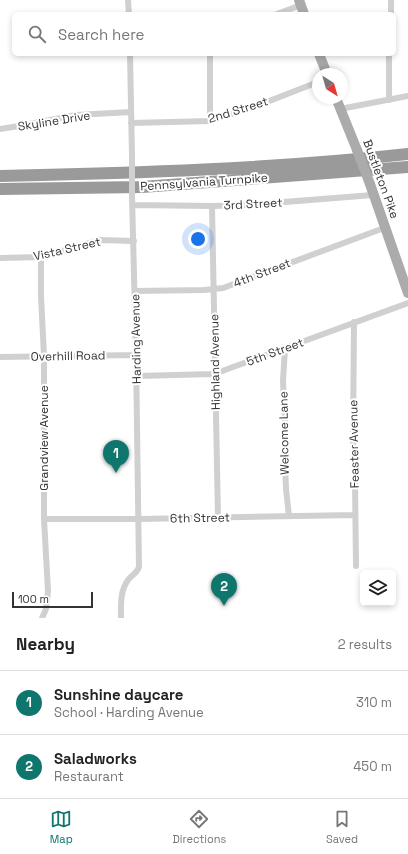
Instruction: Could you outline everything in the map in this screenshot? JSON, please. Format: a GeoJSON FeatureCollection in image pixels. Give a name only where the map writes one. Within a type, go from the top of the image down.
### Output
{"type":"FeatureCollection","features":[{"type":"Feature","properties":{"kind":"highway","name":"Pennsylvania Turnpike"},"geometry":{"type":"LineString","coordinates":[[0,176],[146,173],[253,168],[408,154]]}},
{"type":"Feature","properties":{"kind":"highway","name":"Pennsylvania Turnpike"},"geometry":{"type":"LineString","coordinates":[[0,189],[142,187],[408,167]]}},
{"type":"Feature","properties":{"kind":"main road"},"geometry":{"type":"LineString","coordinates":[[320,56],[325,68]]}},
{"type":"Feature","properties":{"kind":"main road","name":"Bustleton Pike"},"geometry":{"type":"LineString","coordinates":[[338,104],[370,184],[384,228],[408,293]]}},
{"type":"Feature","properties":{"kind":"street"},"geometry":{"type":"LineString","coordinates":[[128,0],[129,12]]}},
{"type":"Feature","properties":{"kind":"street"},"geometry":{"type":"LineString","coordinates":[[390,12],[391,0]]}},
{"type":"Feature","properties":{"kind":"street"},"geometry":{"type":"LineString","coordinates":[[284,12],[301,6]]}},
{"type":"Feature","properties":{"kind":"street","name":"Harding Avenue"},"geometry":{"type":"LineString","coordinates":[[122,618],[121,597],[123,589],[126,583],[139,568],[137,376],[130,56]]}},
{"type":"Feature","properties":{"kind":"street"},"geometry":{"type":"LineString","coordinates":[[210,56],[210,121]]}},
{"type":"Feature","properties":{"kind":"street"},"geometry":{"type":"LineString","coordinates":[[389,56],[389,100]]}},
{"type":"Feature","properties":{"kind":"street","name":"2nd Street"},"geometry":{"type":"LineString","coordinates":[[131,123],[210,121],[247,109],[312,84]]}},
{"type":"Feature","properties":{"kind":"street"},"geometry":{"type":"LineString","coordinates":[[340,109],[408,96]]}},
{"type":"Feature","properties":{"kind":"street","name":"Skyline Drive"},"geometry":{"type":"LineString","coordinates":[[0,129],[76,115],[131,112]]}},
{"type":"Feature","properties":{"kind":"street","name":"3rd Street"},"geometry":{"type":"LineString","coordinates":[[133,205],[212,206],[373,195]]}},
{"type":"Feature","properties":{"kind":"street","name":"Highland Avenue"},"geometry":{"type":"LineString","coordinates":[[212,206],[214,374],[218,518]]}},
{"type":"Feature","properties":{"kind":"street","name":"4th Street"},"geometry":{"type":"LineString","coordinates":[[135,291],[213,289],[230,285],[384,228]]}},
{"type":"Feature","properties":{"kind":"street","name":"Vista Street"},"geometry":{"type":"LineString","coordinates":[[0,258],[41,257],[100,240],[134,241]]}},
{"type":"Feature","properties":{"kind":"street","name":"Grandview Avenue"},"geometry":{"type":"LineString","coordinates":[[41,257],[44,356],[44,519],[48,591],[46,609],[42,618]]}},
{"type":"Feature","properties":{"kind":"street","name":"5th Street"},"geometry":{"type":"LineString","coordinates":[[137,376],[214,374],[408,302]]}},
{"type":"Feature","properties":{"kind":"street","name":"Feaster Avenue"},"geometry":{"type":"LineString","coordinates":[[354,322],[353,440],[356,566]]}},
{"type":"Feature","properties":{"kind":"street","name":"Welcome Lane"},"geometry":{"type":"LineString","coordinates":[[285,348],[283,382],[286,443],[285,464],[289,516]]}},
{"type":"Feature","properties":{"kind":"street","name":"Overhill Road"},"geometry":{"type":"LineString","coordinates":[[0,357],[136,355]]}},
{"type":"Feature","properties":{"kind":"street","name":"6th Street"},"geometry":{"type":"LineString","coordinates":[[44,519],[218,518],[355,515]]}},
{"type":"Feature","properties":{"kind":"place","name":"Sunshine daycare"},"geometry":{"type":"Point","coordinates":[116,473]}},
{"type":"Feature","properties":{"kind":"place","name":"Saladworks"},"geometry":{"type":"Point","coordinates":[224,606]}}]}
